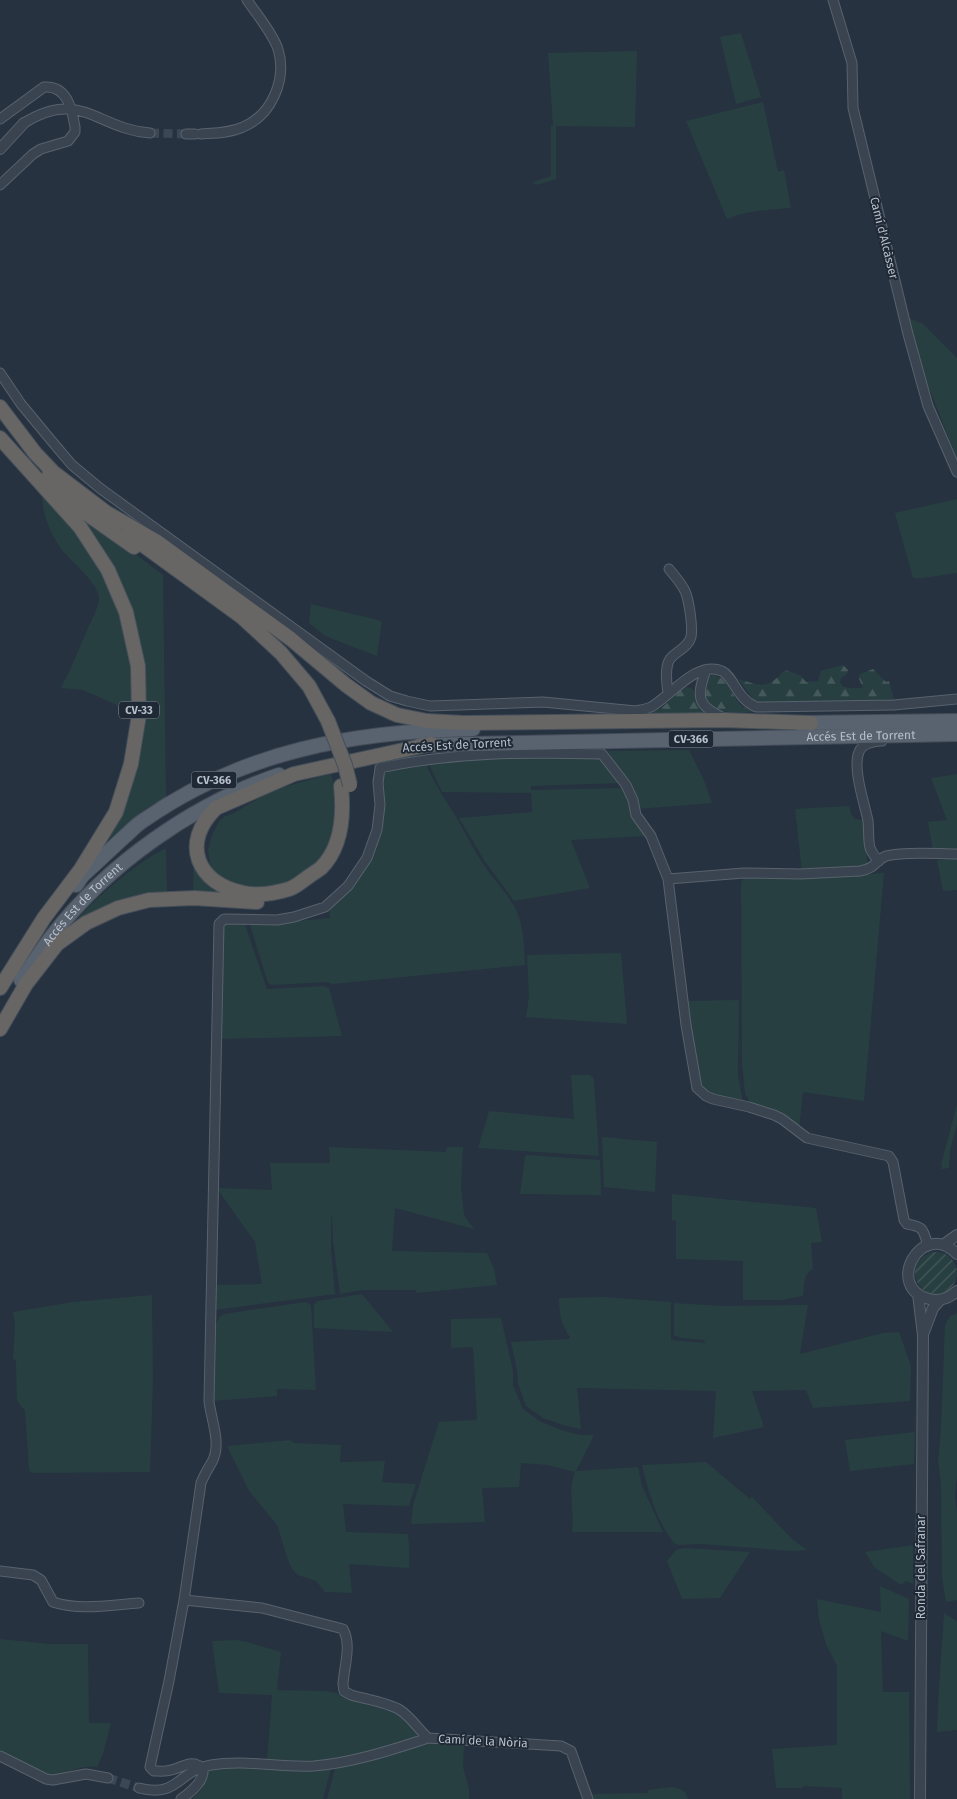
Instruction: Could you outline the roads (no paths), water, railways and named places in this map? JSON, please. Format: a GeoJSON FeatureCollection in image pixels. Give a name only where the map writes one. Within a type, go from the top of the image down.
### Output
{"type":"FeatureCollection","features":[{"type":"Feature","properties":{"kind":"highway"},"geometry":{"type":"LineString","coordinates":[[0,408],[49,469],[84,502],[242,617],[281,654],[303,680],[345,765],[350,823],[341,851],[324,876],[294,894],[266,902],[194,898],[149,900],[118,908],[86,924],[57,944],[26,984],[0,1030]]}},
{"type":"Feature","properties":{"kind":"highway"},"geometry":{"type":"LineString","coordinates":[[0,429],[30,462],[83,511],[238,625],[278,661],[325,722]]}},
{"type":"Feature","properties":{"kind":"highway","name":"CV-33"},"geometry":{"type":"LineString","coordinates":[[0,438],[80,527],[108,570],[126,612],[138,666],[139,715],[132,764],[116,812],[81,869],[44,918],[0,988]]}},
{"type":"Feature","properties":{"kind":"highway"},"geometry":{"type":"LineString","coordinates":[[49,469],[108,513],[156,541],[283,633],[364,699],[397,716],[464,724],[729,720],[811,723]]}},
{"type":"Feature","properties":{"kind":"highway"},"geometry":{"type":"LineString","coordinates":[[346,785],[341,825],[334,849],[321,868],[291,889],[266,894],[245,894],[218,883],[204,870],[196,850],[197,840],[200,827],[207,816],[216,808],[294,774],[431,744]]}},
{"type":"Feature","properties":{"kind":"main road","name":"Accés Est de Torrent"},"geometry":{"type":"LineString","coordinates":[[0,988],[82,876],[142,820],[198,786],[252,764],[302,749],[366,736],[430,730],[957,721]]}},
{"type":"Feature","properties":{"kind":"main road","name":"Accés Est de Torrent"},"geometry":{"type":"LineString","coordinates":[[0,1018],[21,980],[53,936],[97,886],[150,842],[210,804],[256,782],[306,766],[368,751],[431,744],[954,734]]}},
{"type":"Feature","properties":{"kind":"street"},"geometry":{"type":"LineString","coordinates":[[194,134],[221,133],[243,128],[255,121],[267,109],[275,95],[280,80],[277,49],[271,36],[247,0]]}},
{"type":"Feature","properties":{"kind":"street","name":"Camí d'Alcàsser"},"geometry":{"type":"LineString","coordinates":[[833,0],[852,63],[853,108],[908,334],[928,406],[957,472]]}},
{"type":"Feature","properties":{"kind":"street"},"geometry":{"type":"LineString","coordinates":[[0,119],[44,88],[51,87],[63,92],[71,108],[75,127],[72,138],[64,143],[41,149],[33,154],[0,184]]}},
{"type":"Feature","properties":{"kind":"street"},"geometry":{"type":"LineString","coordinates":[[0,139],[24,123],[46,112],[71,108],[84,111],[127,130],[150,133]]}},
{"type":"Feature","properties":{"kind":"street"},"geometry":{"type":"LineString","coordinates":[[0,149],[24,123]]}},
{"type":"Feature","properties":{"kind":"street"},"geometry":{"type":"LineString","coordinates":[[0,373],[21,404],[72,465],[366,681],[390,696],[430,706],[543,702],[636,711],[650,707],[681,683],[701,671],[714,669],[724,672],[741,697],[748,704],[756,707],[894,705],[957,699]]}},
{"type":"Feature","properties":{"kind":"street"},"geometry":{"type":"LineString","coordinates":[[668,694],[666,672],[669,660],[683,649],[691,638],[691,622],[686,593],[680,581],[669,569]]}},
{"type":"Feature","properties":{"kind":"street"},"geometry":{"type":"LineString","coordinates":[[706,670],[699,691],[701,702],[713,713],[729,720]]}},
{"type":"Feature","properties":{"kind":"street"},"geometry":{"type":"LineString","coordinates":[[681,683],[690,684],[699,691]]}},
{"type":"Feature","properties":{"kind":"street"},"geometry":{"type":"LineString","coordinates":[[879,860],[870,849],[867,818],[860,788],[858,756],[863,746],[877,741],[921,740],[954,734]]}},
{"type":"Feature","properties":{"kind":"street"},"geometry":{"type":"LineString","coordinates":[[202,1768],[193,1763],[187,1763],[172,1770],[162,1771],[154,1771],[150,1767],[184,1600],[200,1483],[212,1462],[216,1448],[208,1401],[212,1301],[218,924],[224,919],[277,920],[294,917],[325,907],[348,886],[367,858],[377,830],[380,804],[378,783],[380,768],[406,762],[483,754],[602,754],[626,785],[633,800],[636,816],[650,836],[668,879],[686,1025],[698,1088],[706,1096],[713,1099],[763,1111],[782,1119],[807,1138],[889,1156],[892,1162],[904,1220],[907,1224],[918,1225],[922,1228],[928,1246],[943,1245],[957,1254]]}},
{"type":"Feature","properties":{"kind":"street"},"geometry":{"type":"LineString","coordinates":[[668,879],[744,873],[800,874],[860,871],[868,870],[879,860],[895,855],[957,854]]}},
{"type":"Feature","properties":{"kind":"street"},"geometry":{"type":"LineString","coordinates":[[943,1245],[957,1235]]}},
{"type":"Feature","properties":{"kind":"street","name":"Ronda del Safranar"},"geometry":{"type":"LineString","coordinates":[[920,1799],[923,1335],[918,1294],[909,1280],[909,1265],[916,1252],[928,1246]]}},
{"type":"Feature","properties":{"kind":"street"},"geometry":{"type":"LineString","coordinates":[[918,1294],[924,1298],[940,1300],[957,1292]]}},
{"type":"Feature","properties":{"kind":"street","name":"Ronda del Safranar"},"geometry":{"type":"LineString","coordinates":[[923,1335],[929,1316],[940,1300]]}},
{"type":"Feature","properties":{"kind":"street"},"geometry":{"type":"LineString","coordinates":[[0,1571],[35,1576],[41,1580],[52,1602],[60,1605],[85,1606],[139,1603]]}},
{"type":"Feature","properties":{"kind":"street","name":"Camí de la Nòria"},"geometry":{"type":"LineString","coordinates":[[184,1600],[262,1608],[343,1629],[348,1644],[343,1684],[344,1691],[351,1695],[398,1709],[428,1738],[561,1746],[570,1751],[588,1799]]}},
{"type":"Feature","properties":{"kind":"street"},"geometry":{"type":"LineString","coordinates":[[139,1788],[158,1791],[167,1789],[187,1774],[210,1765],[245,1762],[297,1766],[334,1764],[428,1738]]}},
{"type":"Feature","properties":{"kind":"street"},"geometry":{"type":"LineString","coordinates":[[0,1756],[46,1779],[53,1780],[86,1774],[108,1778]]}},
{"type":"Feature","properties":{"kind":"street"},"geometry":{"type":"LineString","coordinates":[[181,1799],[190,1793],[199,1781],[202,1776],[202,1768]]}},
{"type":"Feature","properties":{"kind":"tunnel"},"geometry":{"type":"LineString","coordinates":[[150,133],[186,134]]}},
{"type":"Feature","properties":{"kind":"tunnel"},"geometry":{"type":"LineString","coordinates":[[108,1778],[139,1788]]}}]}
